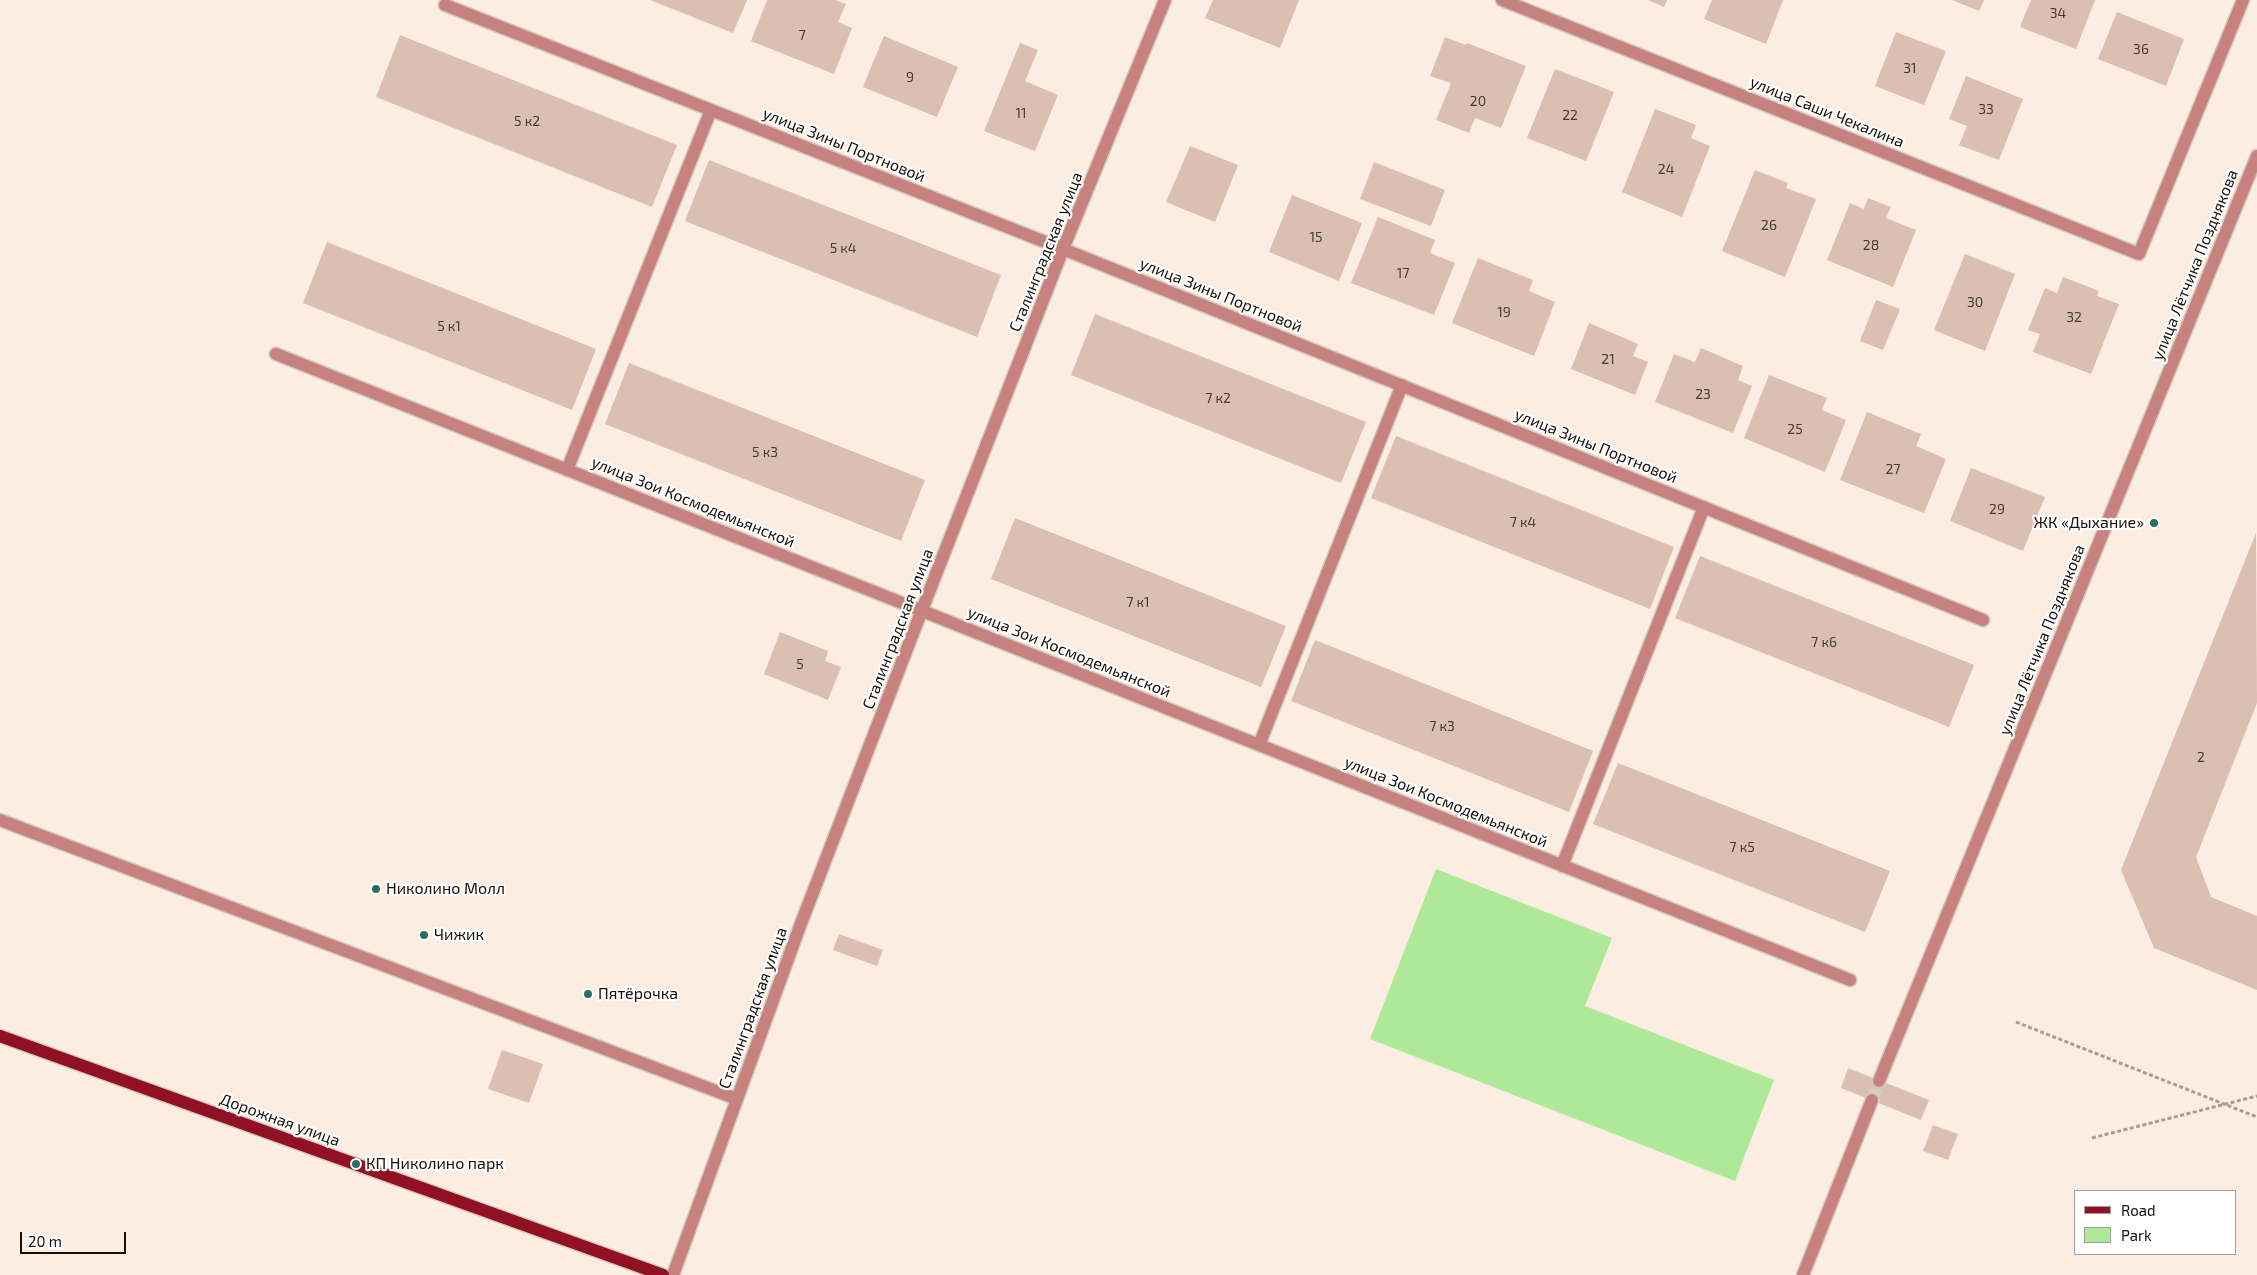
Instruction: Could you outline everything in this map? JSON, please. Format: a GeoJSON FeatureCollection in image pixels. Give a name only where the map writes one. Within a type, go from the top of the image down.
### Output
{"type":"FeatureCollection","features":[{"type":"Feature","properties":{"kind":"main road","name":"Дорожная улица"},"geometry":{"type":"LineString","coordinates":[[0,1036],[663,1275]]}},
{"type":"Feature","properties":{"kind":"street","name":"Сталинградская улица"},"geometry":{"type":"LineString","coordinates":[[673,1275],[804,916],[922,610],[1063,249],[1165,0]]}},
{"type":"Feature","properties":{"kind":"street","name":"улица Саши Чекалина"},"geometry":{"type":"LineString","coordinates":[[1502,0],[2139,254],[2243,0]]}},
{"type":"Feature","properties":{"kind":"street","name":"улица Зины Портновой"},"geometry":{"type":"LineString","coordinates":[[445,5],[1063,249],[1983,620]]}},
{"type":"Feature","properties":{"kind":"street"},"geometry":{"type":"LineString","coordinates":[[567,470],[711,110]]}},
{"type":"Feature","properties":{"kind":"street","name":"улица Лётчика Позднякова"},"geometry":{"type":"LineString","coordinates":[[1879,1080],[2257,156]]}},
{"type":"Feature","properties":{"kind":"street","name":"улица Зои Космодемьянской"},"geometry":{"type":"LineString","coordinates":[[276,354],[1850,980]]}},
{"type":"Feature","properties":{"kind":"street"},"geometry":{"type":"LineString","coordinates":[[1258,745],[1402,385]]}},
{"type":"Feature","properties":{"kind":"street"},"geometry":{"type":"LineString","coordinates":[[1562,866],[1704,507]]}},
{"type":"Feature","properties":{"kind":"street"},"geometry":{"type":"LineString","coordinates":[[0,820],[737,1099]]}},
{"type":"Feature","properties":{"kind":"street"},"geometry":{"type":"LineString","coordinates":[[1803,1275],[1872,1100]]}},
{"type":"Feature","properties":{"kind":"path"},"geometry":{"type":"LineString","coordinates":[[2016,1022],[2257,1117]]}},
{"type":"Feature","properties":{"kind":"path"},"geometry":{"type":"LineString","coordinates":[[2092,1138],[2257,1096]]}},
{"type":"Feature","properties":{"kind":"green space"},"geometry":{"type":"Polygon","coordinates":[[[1436,869],[1612,938],[1585,1006],[1774,1080],[1735,1181],[1370,1039],[1436,869]]]}},
{"type":"Feature","properties":{"kind":"building"},"geometry":{"type":"Polygon","coordinates":[[[650,0],[747,0],[733,33],[650,0]]]}},
{"type":"Feature","properties":{"kind":"building"},"geometry":{"type":"Polygon","coordinates":[[[767,0],[835,0],[846,4],[838,22],[852,28],[834,74],[751,41],[767,0]]]}},
{"type":"Feature","properties":{"kind":"building"},"geometry":{"type":"Polygon","coordinates":[[[1213,0],[1299,0],[1280,48],[1205,18],[1213,0]]]}},
{"type":"Feature","properties":{"kind":"building"},"geometry":{"type":"Polygon","coordinates":[[[1648,0],[1667,0],[1664,7],[1648,0]]]}},
{"type":"Feature","properties":{"kind":"building"},"geometry":{"type":"Polygon","coordinates":[[[1712,0],[1783,0],[1766,44],[1704,19],[1712,0]]]}},
{"type":"Feature","properties":{"kind":"building"},"geometry":{"type":"Polygon","coordinates":[[[1952,0],[1984,0],[1979,11],[1952,0]]]}},
{"type":"Feature","properties":{"kind":"building"},"geometry":{"type":"Polygon","coordinates":[[[2031,0],[2095,0],[2076,49],[2020,27],[2031,0]]]}},
{"type":"Feature","properties":{"kind":"building"},"geometry":{"type":"Polygon","coordinates":[[[2117,12],[2184,39],[2166,86],[2098,59],[2117,12]]]}},
{"type":"Feature","properties":{"kind":"building"},"geometry":{"type":"Polygon","coordinates":[[[1896,32],[1946,51],[1924,105],[1875,86],[1896,32]]]}},
{"type":"Feature","properties":{"kind":"building"},"geometry":{"type":"Polygon","coordinates":[[[400,35],[677,145],[652,207],[376,97],[400,35]]]}},
{"type":"Feature","properties":{"kind":"building"},"geometry":{"type":"Polygon","coordinates":[[[884,36],[958,67],[937,117],[863,87],[884,36]]]}},
{"type":"Feature","properties":{"kind":"building"},"geometry":{"type":"Polygon","coordinates":[[[1445,37],[1466,45],[1467,43],[1526,66],[1501,128],[1475,118],[1469,133],[1436,120],[1451,83],[1430,76],[1445,37]]]}},
{"type":"Feature","properties":{"kind":"building"},"geometry":{"type":"Polygon","coordinates":[[[1020,43],[1038,50],[1025,81],[1058,95],[1035,151],[984,131],[1020,43]]]}},
{"type":"Feature","properties":{"kind":"building"},"geometry":{"type":"Polygon","coordinates":[[[1555,69],[1614,92],[1586,161],[1527,138],[1555,69]]]}},
{"type":"Feature","properties":{"kind":"building"},"geometry":{"type":"Polygon","coordinates":[[[1966,76],[2023,99],[1999,160],[1959,145],[1967,126],[1949,119],[1966,76]]]}},
{"type":"Feature","properties":{"kind":"building"},"geometry":{"type":"Polygon","coordinates":[[[1655,109],[1696,125],[1691,138],[1710,146],[1682,217],[1622,192],[1655,109]]]}},
{"type":"Feature","properties":{"kind":"building"},"geometry":{"type":"Polygon","coordinates":[[[1190,146],[1238,165],[1215,222],[1166,202],[1190,146]]]}},
{"type":"Feature","properties":{"kind":"building"},"geometry":{"type":"Polygon","coordinates":[[[709,160],[1001,275],[977,337],[685,221],[709,160]]]}},
{"type":"Feature","properties":{"kind":"building"},"geometry":{"type":"Polygon","coordinates":[[[1374,162],[1445,190],[1431,226],[1360,199],[1374,162]]]}},
{"type":"Feature","properties":{"kind":"building"},"geometry":{"type":"Polygon","coordinates":[[[1755,170],[1788,183],[1786,188],[1816,199],[1785,277],[1722,251],[1755,170]]]}},
{"type":"Feature","properties":{"kind":"building"},"geometry":{"type":"Polygon","coordinates":[[[1292,195],[1362,223],[1339,281],[1269,252],[1292,195]]]}},
{"type":"Feature","properties":{"kind":"building"},"geometry":{"type":"Polygon","coordinates":[[[1868,198],[1891,207],[1886,218],[1916,230],[1893,287],[1827,260],[1850,203],[1864,209],[1868,198]]]}},
{"type":"Feature","properties":{"kind":"building"},"geometry":{"type":"Polygon","coordinates":[[[1378,217],[1435,240],[1430,253],[1455,263],[1434,315],[1351,283],[1378,217]]]}},
{"type":"Feature","properties":{"kind":"building"},"geometry":{"type":"Polygon","coordinates":[[[327,242],[596,349],[572,410],[303,303],[327,242]]]}},
{"type":"Feature","properties":{"kind":"building"},"geometry":{"type":"Polygon","coordinates":[[[1965,254],[2015,274],[1985,351],[1934,330],[1965,254]]]}},
{"type":"Feature","properties":{"kind":"building"},"geometry":{"type":"Polygon","coordinates":[[[1478,258],[1533,280],[1529,291],[1555,302],[1534,356],[1452,323],[1478,258]]]}},
{"type":"Feature","properties":{"kind":"building"},"geometry":{"type":"Polygon","coordinates":[[[2063,277],[2099,291],[2097,296],[2119,304],[2091,374],[2033,352],[2040,334],[2028,330],[2045,288],[2057,293],[2063,277]]]}},
{"type":"Feature","properties":{"kind":"building"},"geometry":{"type":"Polygon","coordinates":[[[1876,300],[1900,309],[1883,350],[1860,341],[1876,300]]]}},
{"type":"Feature","properties":{"kind":"building"},"geometry":{"type":"Polygon","coordinates":[[[1095,314],[1366,422],[1341,483],[1071,375],[1095,314]]]}},
{"type":"Feature","properties":{"kind":"building"},"geometry":{"type":"Polygon","coordinates":[[[1589,323],[1638,344],[1633,356],[1648,362],[1635,395],[1571,369],[1589,323]]]}},
{"type":"Feature","properties":{"kind":"building"},"geometry":{"type":"Polygon","coordinates":[[[1701,348],[1743,366],[1738,380],[1752,386],[1733,433],[1655,402],[1674,354],[1695,362],[1701,348]]]}},
{"type":"Feature","properties":{"kind":"building"},"geometry":{"type":"Polygon","coordinates":[[[629,363],[925,480],[901,541],[605,424],[629,363]]]}},
{"type":"Feature","properties":{"kind":"building"},"geometry":{"type":"Polygon","coordinates":[[[1769,375],[1827,398],[1822,410],[1846,420],[1825,472],[1744,438],[1769,375]]]}},
{"type":"Feature","properties":{"kind":"building"},"geometry":{"type":"Polygon","coordinates":[[[1867,412],[1921,434],[1916,446],[1946,459],[1924,513],[1840,480],[1867,412]]]}},
{"type":"Feature","properties":{"kind":"building"},"geometry":{"type":"Polygon","coordinates":[[[1396,436],[1674,547],[1650,609],[1371,498],[1396,436]]]}},
{"type":"Feature","properties":{"kind":"building"},"geometry":{"type":"Polygon","coordinates":[[[1971,468],[2045,497],[2023,551],[1950,521],[1971,468]]]}},
{"type":"Feature","properties":{"kind":"building"},"geometry":{"type":"Polygon","coordinates":[[[1015,518],[1286,626],[1261,687],[991,579],[1015,518]]]}},
{"type":"Feature","properties":{"kind":"building"},"geometry":{"type":"Polygon","coordinates":[[[2256,533],[2257,703],[2196,857],[2211,897],[2257,916],[2257,990],[2154,948],[2121,870],[2256,533]]]}},
{"type":"Feature","properties":{"kind":"building"},"geometry":{"type":"Polygon","coordinates":[[[1700,556],[1974,665],[1949,727],[1675,618],[1700,556]]]}},
{"type":"Feature","properties":{"kind":"building"},"geometry":{"type":"Polygon","coordinates":[[[780,632],[828,651],[825,661],[841,667],[828,700],[764,674],[780,632]]]}},
{"type":"Feature","properties":{"kind":"building"},"geometry":{"type":"Polygon","coordinates":[[[1315,640],[1593,751],[1569,812],[1291,701],[1315,640]]]}},
{"type":"Feature","properties":{"kind":"building"},"geometry":{"type":"Polygon","coordinates":[[[1618,763],[1890,871],[1865,932],[1593,824],[1618,763]]]}},
{"type":"Feature","properties":{"kind":"building"},"geometry":{"type":"Polygon","coordinates":[[[839,934],[883,950],[877,966],[833,950],[839,934]]]}},
{"type":"Feature","properties":{"kind":"building"},"geometry":{"type":"Polygon","coordinates":[[[502,1050],[543,1064],[529,1103],[488,1089],[502,1050]]]}},
{"type":"Feature","properties":{"kind":"building"},"geometry":{"type":"Polygon","coordinates":[[[1848,1068],[1929,1100],[1921,1120],[1841,1088],[1848,1068]]]}},
{"type":"Feature","properties":{"kind":"building"},"geometry":{"type":"Polygon","coordinates":[[[1933,1125],[1958,1134],[1948,1160],[1923,1151],[1933,1125]]]}},
{"type":"Feature","properties":{"kind":"tunnel"},"geometry":{"type":"LineString","coordinates":[[1872,1100],[1879,1081]]}},
{"type":"Feature","properties":{"kind":"place","name":"ЖК «Дыхание»"},"geometry":{"type":"Point","coordinates":[2154,523]}},
{"type":"Feature","properties":{"kind":"place","name":"Николино Молл"},"geometry":{"type":"Point","coordinates":[376,889]}},
{"type":"Feature","properties":{"kind":"place","name":"Чижик"},"geometry":{"type":"Point","coordinates":[424,935]}},
{"type":"Feature","properties":{"kind":"place","name":"Пятёрочка"},"geometry":{"type":"Point","coordinates":[588,994]}},
{"type":"Feature","properties":{"kind":"place","name":"КП Николино парк"},"geometry":{"type":"Point","coordinates":[356,1164]}}]}
